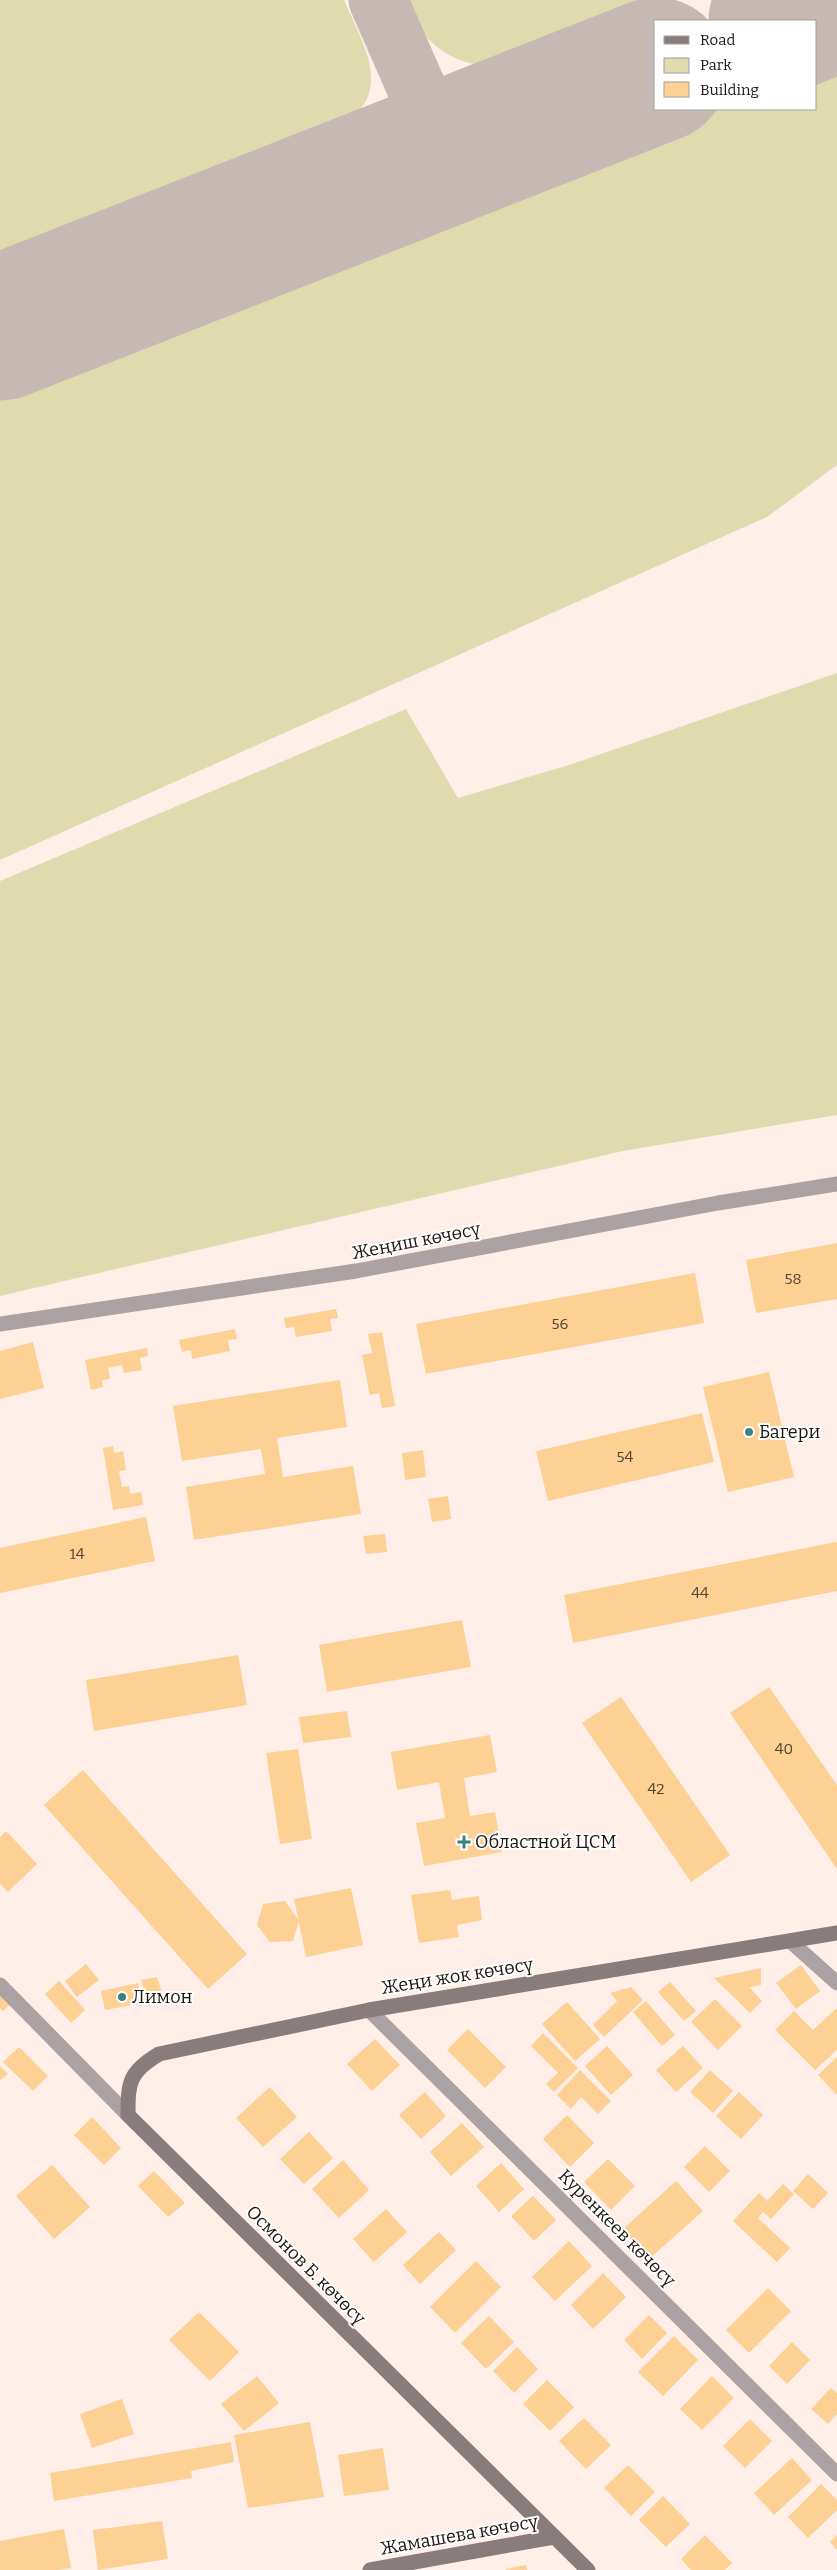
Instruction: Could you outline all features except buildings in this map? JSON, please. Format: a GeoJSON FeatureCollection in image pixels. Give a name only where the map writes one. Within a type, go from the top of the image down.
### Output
{"type":"FeatureCollection","features":[{"type":"Feature","properties":{"kind":"main road","name":"Жеңи жок көчөсү"},"geometry":{"type":"LineString","coordinates":[[128,2115],[128,2086],[140,2065],[159,2054],[369,2010],[837,1933]]}},
{"type":"Feature","properties":{"kind":"main road","name":"Осмонов Б. көчөсү"},"geometry":{"type":"LineString","coordinates":[[128,2115],[588,2570]]}},
{"type":"Feature","properties":{"kind":"main road","name":"Жамашева көчөсү"},"geometry":{"type":"LineString","coordinates":[[370,2570],[554,2537]]}},
{"type":"Feature","properties":{"kind":"street","name":"Жеңиш көчөсү"},"geometry":{"type":"LineString","coordinates":[[0,1324],[356,1271],[718,1203],[837,1184]]}},
{"type":"Feature","properties":{"kind":"street"},"geometry":{"type":"LineString","coordinates":[[790,1941],[837,1983]]}},
{"type":"Feature","properties":{"kind":"street","name":"Осмонов Б. көчөсү"},"geometry":{"type":"LineString","coordinates":[[0,1985],[128,2115]]}},
{"type":"Feature","properties":{"kind":"street","name":"Куренкеев көчөсү"},"geometry":{"type":"LineString","coordinates":[[369,2010],[837,2474]]}},
{"type":"Feature","properties":{"kind":"green space"},"geometry":{"type":"Polygon","coordinates":[[[0,0],[344,0],[368,57],[371,74],[370,90],[363,105],[350,120],[329,135],[0,265],[0,0]]]}},
{"type":"Feature","properties":{"kind":"green space"},"geometry":{"type":"Polygon","coordinates":[[[403,0],[658,0],[646,10],[515,64],[496,66],[478,65],[462,61],[447,54],[422,32],[411,17],[403,0]]]}},
{"type":"Feature","properties":{"kind":"green space"},"geometry":{"type":"Polygon","coordinates":[[[837,63],[837,465],[767,517],[0,860],[0,391],[717,110],[817,110],[817,71],[837,63]]]}},
{"type":"Feature","properties":{"kind":"green space"},"geometry":{"type":"Polygon","coordinates":[[[837,673],[837,1115],[623,1151],[0,1296],[0,881],[406,709],[458,798],[572,764],[837,673]]]}},
{"type":"Feature","properties":{"kind":"taxiway"},"geometry":{"type":"LineString","coordinates":[[378,0],[445,153]]}},
{"type":"Feature","properties":{"kind":"runway"},"geometry":{"type":"LineString","coordinates":[[784,20],[814,8]]}},
{"type":"Feature","properties":{"kind":"runway"},"geometry":{"type":"LineString","coordinates":[[0,328],[654,71]]}},
{"type":"Feature","properties":{"kind":"place","name":"Багери"},"geometry":{"type":"Point","coordinates":[749,1432]}},
{"type":"Feature","properties":{"kind":"place","name":"Областной ЦСМ"},"geometry":{"type":"Point","coordinates":[464,1842]}},
{"type":"Feature","properties":{"kind":"place","name":"Лимон"},"geometry":{"type":"Point","coordinates":[122,1997]}}]}
